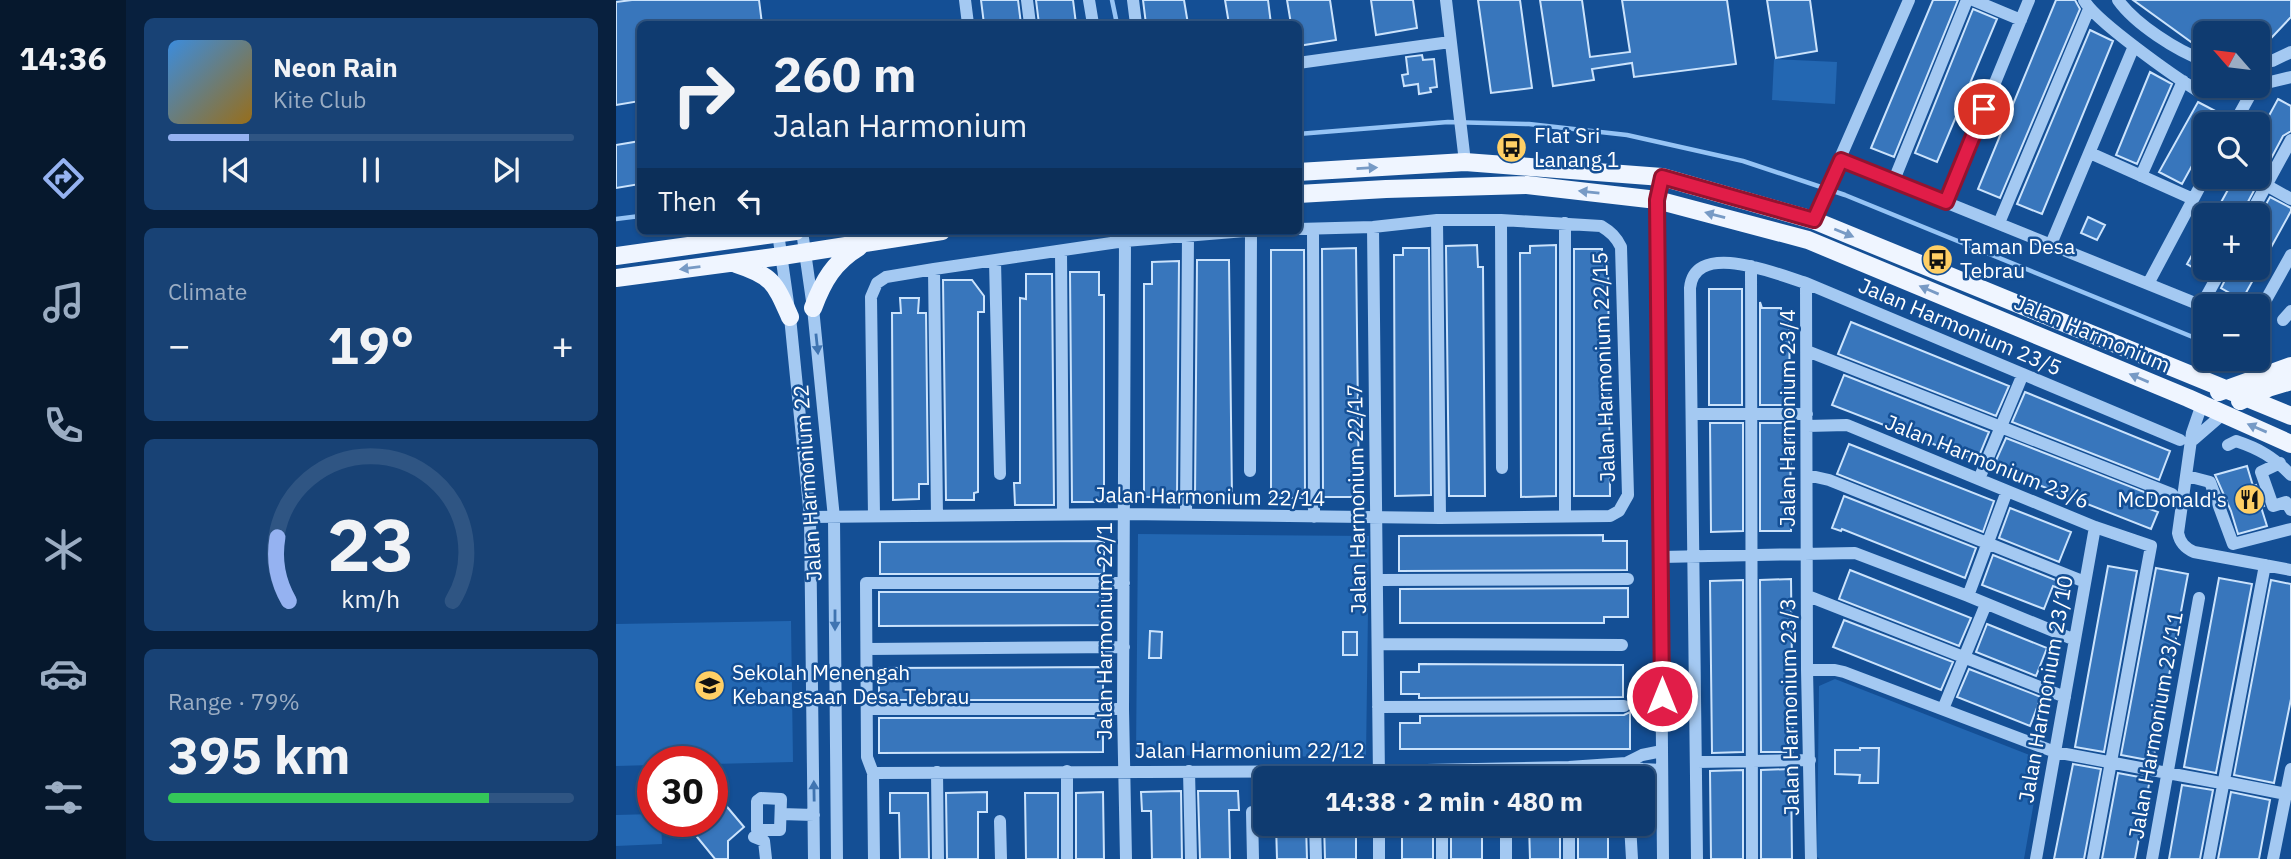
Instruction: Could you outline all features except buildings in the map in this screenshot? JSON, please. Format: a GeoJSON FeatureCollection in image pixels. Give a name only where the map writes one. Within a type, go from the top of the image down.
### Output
{"type":"FeatureCollection","features":[{"type":"Feature","properties":{"kind":"main road","name":"Jalan Harmonium"},"geometry":{"type":"LineString","coordinates":[[1302,172],[1465,162],[1662,177],[1814,220],[2291,416]]}},
{"type":"Feature","properties":{"kind":"main road","name":"Jalan Harmonium"},"geometry":{"type":"LineString","coordinates":[[1302,194],[1386,188],[1527,185],[1657,200],[1808,240],[2202,404],[2291,444]]}},
{"type":"Feature","properties":{"kind":"main road"},"geometry":{"type":"LineString","coordinates":[[616,256],[766,235]]}},
{"type":"Feature","properties":{"kind":"main road"},"geometry":{"type":"LineString","coordinates":[[616,278],[916,235]]}},
{"type":"Feature","properties":{"kind":"main road"},"geometry":{"type":"LineString","coordinates":[[813,308],[832,269],[844,256],[865,243]]}},
{"type":"Feature","properties":{"kind":"main road"},"geometry":{"type":"LineString","coordinates":[[732,263],[763,274],[778,291],[790,317]]}},
{"type":"Feature","properties":{"kind":"main road"},"geometry":{"type":"LineString","coordinates":[[2202,404],[2222,389],[2265,374],[2289,374]]}},
{"type":"Feature","properties":{"kind":"main road"},"geometry":{"type":"LineString","coordinates":[[2223,414],[2244,398],[2289,374]]}},
{"type":"Feature","properties":{"kind":"street"},"geometry":{"type":"LineString","coordinates":[[965,0],[968,21]]}},
{"type":"Feature","properties":{"kind":"street"},"geometry":{"type":"LineString","coordinates":[[1027,0],[1030,21]]}},
{"type":"Feature","properties":{"kind":"street"},"geometry":{"type":"LineString","coordinates":[[1089,0],[1092,21]]}},
{"type":"Feature","properties":{"kind":"street"},"geometry":{"type":"LineString","coordinates":[[1133,0],[1136,21]]}},
{"type":"Feature","properties":{"kind":"street"},"geometry":{"type":"LineString","coordinates":[[1446,0],[1465,162]]}},
{"type":"Feature","properties":{"kind":"street"},"geometry":{"type":"LineString","coordinates":[[1814,220],[1909,0]]}},
{"type":"Feature","properties":{"kind":"street"},"geometry":{"type":"LineString","coordinates":[[1894,180],[1967,0]]}},
{"type":"Feature","properties":{"kind":"street"},"geometry":{"type":"LineString","coordinates":[[1973,0],[2021,20]]}},
{"type":"Feature","properties":{"kind":"street"},"geometry":{"type":"LineString","coordinates":[[1946,202],[2029,0]]}},
{"type":"Feature","properties":{"kind":"street"},"geometry":{"type":"LineString","coordinates":[[2118,0],[2143,24],[2193,55]]}},
{"type":"Feature","properties":{"kind":"street"},"geometry":{"type":"LineString","coordinates":[[1999,223],[2087,5],[2134,46],[2193,88]]}},
{"type":"Feature","properties":{"kind":"street"},"geometry":{"type":"LineString","coordinates":[[1302,62],[1450,42]]}},
{"type":"Feature","properties":{"kind":"street"},"geometry":{"type":"LineString","coordinates":[[2050,244],[2134,46]]}},
{"type":"Feature","properties":{"kind":"street"},"geometry":{"type":"LineString","coordinates":[[2270,62],[2291,52]]}},
{"type":"Feature","properties":{"kind":"street"},"geometry":{"type":"LineString","coordinates":[[2270,82],[2291,78]]}},
{"type":"Feature","properties":{"kind":"street"},"geometry":{"type":"LineString","coordinates":[[2141,176],[2183,81]]}},
{"type":"Feature","properties":{"kind":"street"},"geometry":{"type":"LineString","coordinates":[[2270,179],[2291,140]]}},
{"type":"Feature","properties":{"kind":"street"},"geometry":{"type":"LineString","coordinates":[[2090,153],[2193,199]]}},
{"type":"Feature","properties":{"kind":"street"},"geometry":{"type":"LineString","coordinates":[[1841,160],[2193,302]]}},
{"type":"Feature","properties":{"kind":"street"},"geometry":{"type":"LineString","coordinates":[[1662,177],[1657,200],[1663,859]]}},
{"type":"Feature","properties":{"kind":"street"},"geometry":{"type":"LineString","coordinates":[[2270,188],[2291,199]]}},
{"type":"Feature","properties":{"kind":"street"},"geometry":{"type":"LineString","coordinates":[[2148,284],[2198,189]]}},
{"type":"Feature","properties":{"kind":"street"},"geometry":{"type":"LineString","coordinates":[[1501,219],[1502,468]]}},
{"type":"Feature","properties":{"kind":"street","name":"Jalan Harmonium 22/15"},"geometry":{"type":"LineString","coordinates":[[1302,229],[1437,220],[1501,219],[1601,226],[1616,238],[1621,247],[1628,495],[1619,511],[1610,516]]}},
{"type":"Feature","properties":{"kind":"street"},"geometry":{"type":"LineString","coordinates":[[1437,220],[1440,518]]}},
{"type":"Feature","properties":{"kind":"street"},"geometry":{"type":"LineString","coordinates":[[1565,223],[1565,516]]}},
{"type":"Feature","properties":{"kind":"street","name":"Jalan Harmonium 22/17"},"geometry":{"type":"LineString","coordinates":[[1373,226],[1379,766]]}},
{"type":"Feature","properties":{"kind":"street"},"geometry":{"type":"LineString","coordinates":[[1312,229],[1314,517]]}},
{"type":"Feature","properties":{"kind":"street","name":"Jalan Harmonium 22"},"geometry":{"type":"LineString","coordinates":[[786,235],[782,256],[810,517],[814,859]]}},
{"type":"Feature","properties":{"kind":"street","name":"Jalan Harmonium 22"},"geometry":{"type":"LineString","coordinates":[[803,235],[835,517],[837,859]]}},
{"type":"Feature","properties":{"kind":"street"},"geometry":{"type":"LineString","coordinates":[[874,516],[871,297],[877,283],[886,278],[934,269],[1125,241],[1188,235],[1186,515]]}},
{"type":"Feature","properties":{"kind":"street"},"geometry":{"type":"LineString","coordinates":[[1250,471],[1251,235]]}},
{"type":"Feature","properties":{"kind":"street","name":"Jalan Harmonium 22/1"},"geometry":{"type":"LineString","coordinates":[[1125,241],[1123,709],[1126,859]]}},
{"type":"Feature","properties":{"kind":"street"},"geometry":{"type":"LineString","coordinates":[[1061,251],[1063,515]]}},
{"type":"Feature","properties":{"kind":"street"},"geometry":{"type":"LineString","coordinates":[[2270,294],[2291,255]]}},
{"type":"Feature","properties":{"kind":"street"},"geometry":{"type":"LineString","coordinates":[[995,261],[1000,474]]}},
{"type":"Feature","properties":{"kind":"street","name":"Jalan Harmonium 23/5"},"geometry":{"type":"LineString","coordinates":[[1692,414],[1691,282],[1702,267],[1721,261],[1751,266],[1806,283],[2186,440]]}},
{"type":"Feature","properties":{"kind":"street"},"geometry":{"type":"LineString","coordinates":[[1751,266],[1752,859]]}},
{"type":"Feature","properties":{"kind":"street"},"geometry":{"type":"LineString","coordinates":[[934,269],[937,516]]}},
{"type":"Feature","properties":{"kind":"street","name":"Jalan Harmonium 23/4"},"geometry":{"type":"LineString","coordinates":[[1806,283],[1808,554]]}},
{"type":"Feature","properties":{"kind":"street"},"geometry":{"type":"LineString","coordinates":[[1807,351],[2172,494]]}},
{"type":"Feature","properties":{"kind":"street"},"geometry":{"type":"LineString","coordinates":[[1979,479],[2022,374]]}},
{"type":"Feature","properties":{"kind":"street"},"geometry":{"type":"LineString","coordinates":[[2202,404],[2192,433],[2186,440],[2187,476],[2178,533],[2183,544],[2194,552],[2291,570]]}},
{"type":"Feature","properties":{"kind":"street"},"geometry":{"type":"LineString","coordinates":[[1692,414],[1697,859]]}},
{"type":"Feature","properties":{"kind":"street","name":"Jalan Harmonium 23/6"},"geometry":{"type":"LineString","coordinates":[[1692,414],[1751,414],[1847,425],[2095,527],[2151,546],[2112,763]]}},
{"type":"Feature","properties":{"kind":"street"},"geometry":{"type":"LineString","coordinates":[[2186,440],[2223,414]]}},
{"type":"Feature","properties":{"kind":"street"},"geometry":{"type":"LineString","coordinates":[[2228,445],[2236,441],[2259,449],[2280,463],[2291,475]]}},
{"type":"Feature","properties":{"kind":"street"},"geometry":{"type":"LineString","coordinates":[[2280,463],[2261,472],[2273,506],[2286,502],[2291,510]]}},
{"type":"Feature","properties":{"kind":"street"},"geometry":{"type":"LineString","coordinates":[[1807,475],[1829,480],[2085,582]]}},
{"type":"Feature","properties":{"kind":"street"},"geometry":{"type":"LineString","coordinates":[[2187,476],[2210,482],[2233,544],[2291,529]]}},
{"type":"Feature","properties":{"kind":"street"},"geometry":{"type":"LineString","coordinates":[[1968,596],[2007,491]]}},
{"type":"Feature","properties":{"kind":"street","name":"Jalan Harmonium 22/14"},"geometry":{"type":"LineString","coordinates":[[810,517],[1125,514],[1377,518],[1610,516]]}},
{"type":"Feature","properties":{"kind":"street","name":"Jalan Harmonium 23/10"},"geometry":{"type":"LineString","coordinates":[[2036,859],[2095,527]]}},
{"type":"Feature","properties":{"kind":"street"},"geometry":{"type":"LineString","coordinates":[[1661,557],[1854,553],[2075,640]]}},
{"type":"Feature","properties":{"kind":"street","name":"Jalan Harmonium 23/3"},"geometry":{"type":"LineString","coordinates":[[1808,554],[1807,670],[1811,859]]}},
{"type":"Feature","properties":{"kind":"street"},"geometry":{"type":"LineString","coordinates":[[2209,859],[2221,782],[2265,565]]}},
{"type":"Feature","properties":{"kind":"street"},"geometry":{"type":"LineString","coordinates":[[1378,580],[1628,579]]}},
{"type":"Feature","properties":{"kind":"street"},"geometry":{"type":"LineString","coordinates":[[874,859],[873,773],[867,758],[866,583],[1124,583]]}},
{"type":"Feature","properties":{"kind":"street"},"geometry":{"type":"LineString","coordinates":[[1808,596],[2065,698]]}},
{"type":"Feature","properties":{"kind":"street","name":"Jalan Harmonium 23/11"},"geometry":{"type":"LineString","coordinates":[[2152,859],[2199,598]]}},
{"type":"Feature","properties":{"kind":"street"},"geometry":{"type":"LineString","coordinates":[[1943,709],[1986,604]]}},
{"type":"Feature","properties":{"kind":"street"},"geometry":{"type":"LineString","coordinates":[[1378,644],[1622,645]]}},
{"type":"Feature","properties":{"kind":"street"},"geometry":{"type":"LineString","coordinates":[[867,649],[1124,647]]}},
{"type":"Feature","properties":{"kind":"street"},"geometry":{"type":"LineString","coordinates":[[1807,670],[1835,670],[2055,752],[2286,794]]}},
{"type":"Feature","properties":{"kind":"street"},"geometry":{"type":"LineString","coordinates":[[1378,707],[1624,706]]}},
{"type":"Feature","properties":{"kind":"street"},"geometry":{"type":"LineString","coordinates":[[867,709],[1123,709]]}},
{"type":"Feature","properties":{"kind":"street","name":"Jalan Harmonium 22/12"},"geometry":{"type":"LineString","coordinates":[[1609,766],[1662,751]]}},
{"type":"Feature","properties":{"kind":"street"},"geometry":{"type":"LineString","coordinates":[[1697,762],[1810,760]]}},
{"type":"Feature","properties":{"kind":"street","name":"Jalan Harmonium 22/12"},"geometry":{"type":"LineString","coordinates":[[1626,763],[1642,769],[1662,770]]}},
{"type":"Feature","properties":{"kind":"street"},"geometry":{"type":"LineString","coordinates":[[2093,859],[2112,763]]}},
{"type":"Feature","properties":{"kind":"street"},"geometry":{"type":"LineString","coordinates":[[2273,859],[2291,769]]}},
{"type":"Feature","properties":{"kind":"street","name":"Jalan Harmonium 22/12"},"geometry":{"type":"LineString","coordinates":[[873,773],[1124,770],[1253,773]]}},
{"type":"Feature","properties":{"kind":"street"},"geometry":{"type":"LineString","coordinates":[[1067,771],[1067,859]]}},
{"type":"Feature","properties":{"kind":"street"},"geometry":{"type":"LineString","coordinates":[[1189,771],[1191,859]]}},
{"type":"Feature","properties":{"kind":"street"},"geometry":{"type":"LineString","coordinates":[[937,772],[938,859]]}},
{"type":"Feature","properties":{"kind":"street"},"geometry":{"type":"LineString","coordinates":[[1252,812],[1253,859]]}},
{"type":"Feature","properties":{"kind":"street"},"geometry":{"type":"LineString","coordinates":[[781,814],[814,815]]}},
{"type":"Feature","properties":{"kind":"street"},"geometry":{"type":"LineString","coordinates":[[1000,821],[1001,859]]}},
{"type":"Feature","properties":{"kind":"street"},"geometry":{"type":"LineString","coordinates":[[1315,836],[1316,859]]}},
{"type":"Feature","properties":{"kind":"street"},"geometry":{"type":"LineString","coordinates":[[1379,836],[1379,859]]}},
{"type":"Feature","properties":{"kind":"street"},"geometry":{"type":"LineString","coordinates":[[1442,836],[1442,859]]}},
{"type":"Feature","properties":{"kind":"street"},"geometry":{"type":"LineString","coordinates":[[1506,836],[1506,859]]}},
{"type":"Feature","properties":{"kind":"street"},"geometry":{"type":"LineString","coordinates":[[1569,836],[1569,859]]}},
{"type":"Feature","properties":{"kind":"street"},"geometry":{"type":"LineString","coordinates":[[1631,836],[1632,859]]}},
{"type":"Feature","properties":{"kind":"street"},"geometry":{"type":"LineString","coordinates":[[754,837],[764,841],[766,859]]}},
{"type":"Feature","properties":{"kind":"shaded area"},"geometry":{"type":"Polygon","coordinates":[[[1774,59],[1837,62],[1835,104],[1772,100],[1774,59]]]}},
{"type":"Feature","properties":{"kind":"shaded area"},"geometry":{"type":"Polygon","coordinates":[[[1138,534],[1369,536],[1366,757],[1136,755],[1138,534]]]}},
{"type":"Feature","properties":{"kind":"shaded area"},"geometry":{"type":"Polygon","coordinates":[[[791,621],[793,762],[728,764],[728,746],[637,746],[637,765],[616,766],[616,624],[791,621]]]}},
{"type":"Feature","properties":{"kind":"shaded area"},"geometry":{"type":"Polygon","coordinates":[[[1835,679],[2032,756],[2040,767],[2024,859],[1817,857],[1819,686],[1835,679]]]}},
{"type":"Feature","properties":{"kind":"shaded area"},"geometry":{"type":"Polygon","coordinates":[[[637,814],[637,837],[662,837],[662,844],[616,846],[616,815],[637,814]]]}},
{"type":"Feature","properties":{"kind":"waterway"},"geometry":{"type":"LineString","coordinates":[[1112,0],[1116,21]]}},
{"type":"Feature","properties":{"kind":"waterway"},"geometry":{"type":"LineString","coordinates":[[1302,134],[1448,122],[1529,124],[1627,135],[1743,161],[1845,195],[2193,337]]}},
{"type":"Feature","properties":{"kind":"waterway"},"geometry":{"type":"LineString","coordinates":[[616,219],[637,216]]}},
{"type":"Feature","properties":{"kind":"place","name":"Flat Sri Lanang 1"},"geometry":{"type":"Point","coordinates":[1511,148]}},
{"type":"Feature","properties":{"kind":"place","name":"Taman Desa Tebrau"},"geometry":{"type":"Point","coordinates":[1937,259]}},
{"type":"Feature","properties":{"kind":"place","name":"McDonald's"},"geometry":{"type":"Point","coordinates":[2250,500]}},
{"type":"Feature","properties":{"kind":"place","name":"Sekolah Menengah Kebangsaan Desa Tebrau"},"geometry":{"type":"Point","coordinates":[709,685]}},
{"type":"Feature","properties":{"kind":"route"},"geometry":{"type":"LineString","coordinates":[[1662,696],[1657,200],[1662,177],[1814,220],[1841,160],[1946,202],[1984,109]]}}]}
